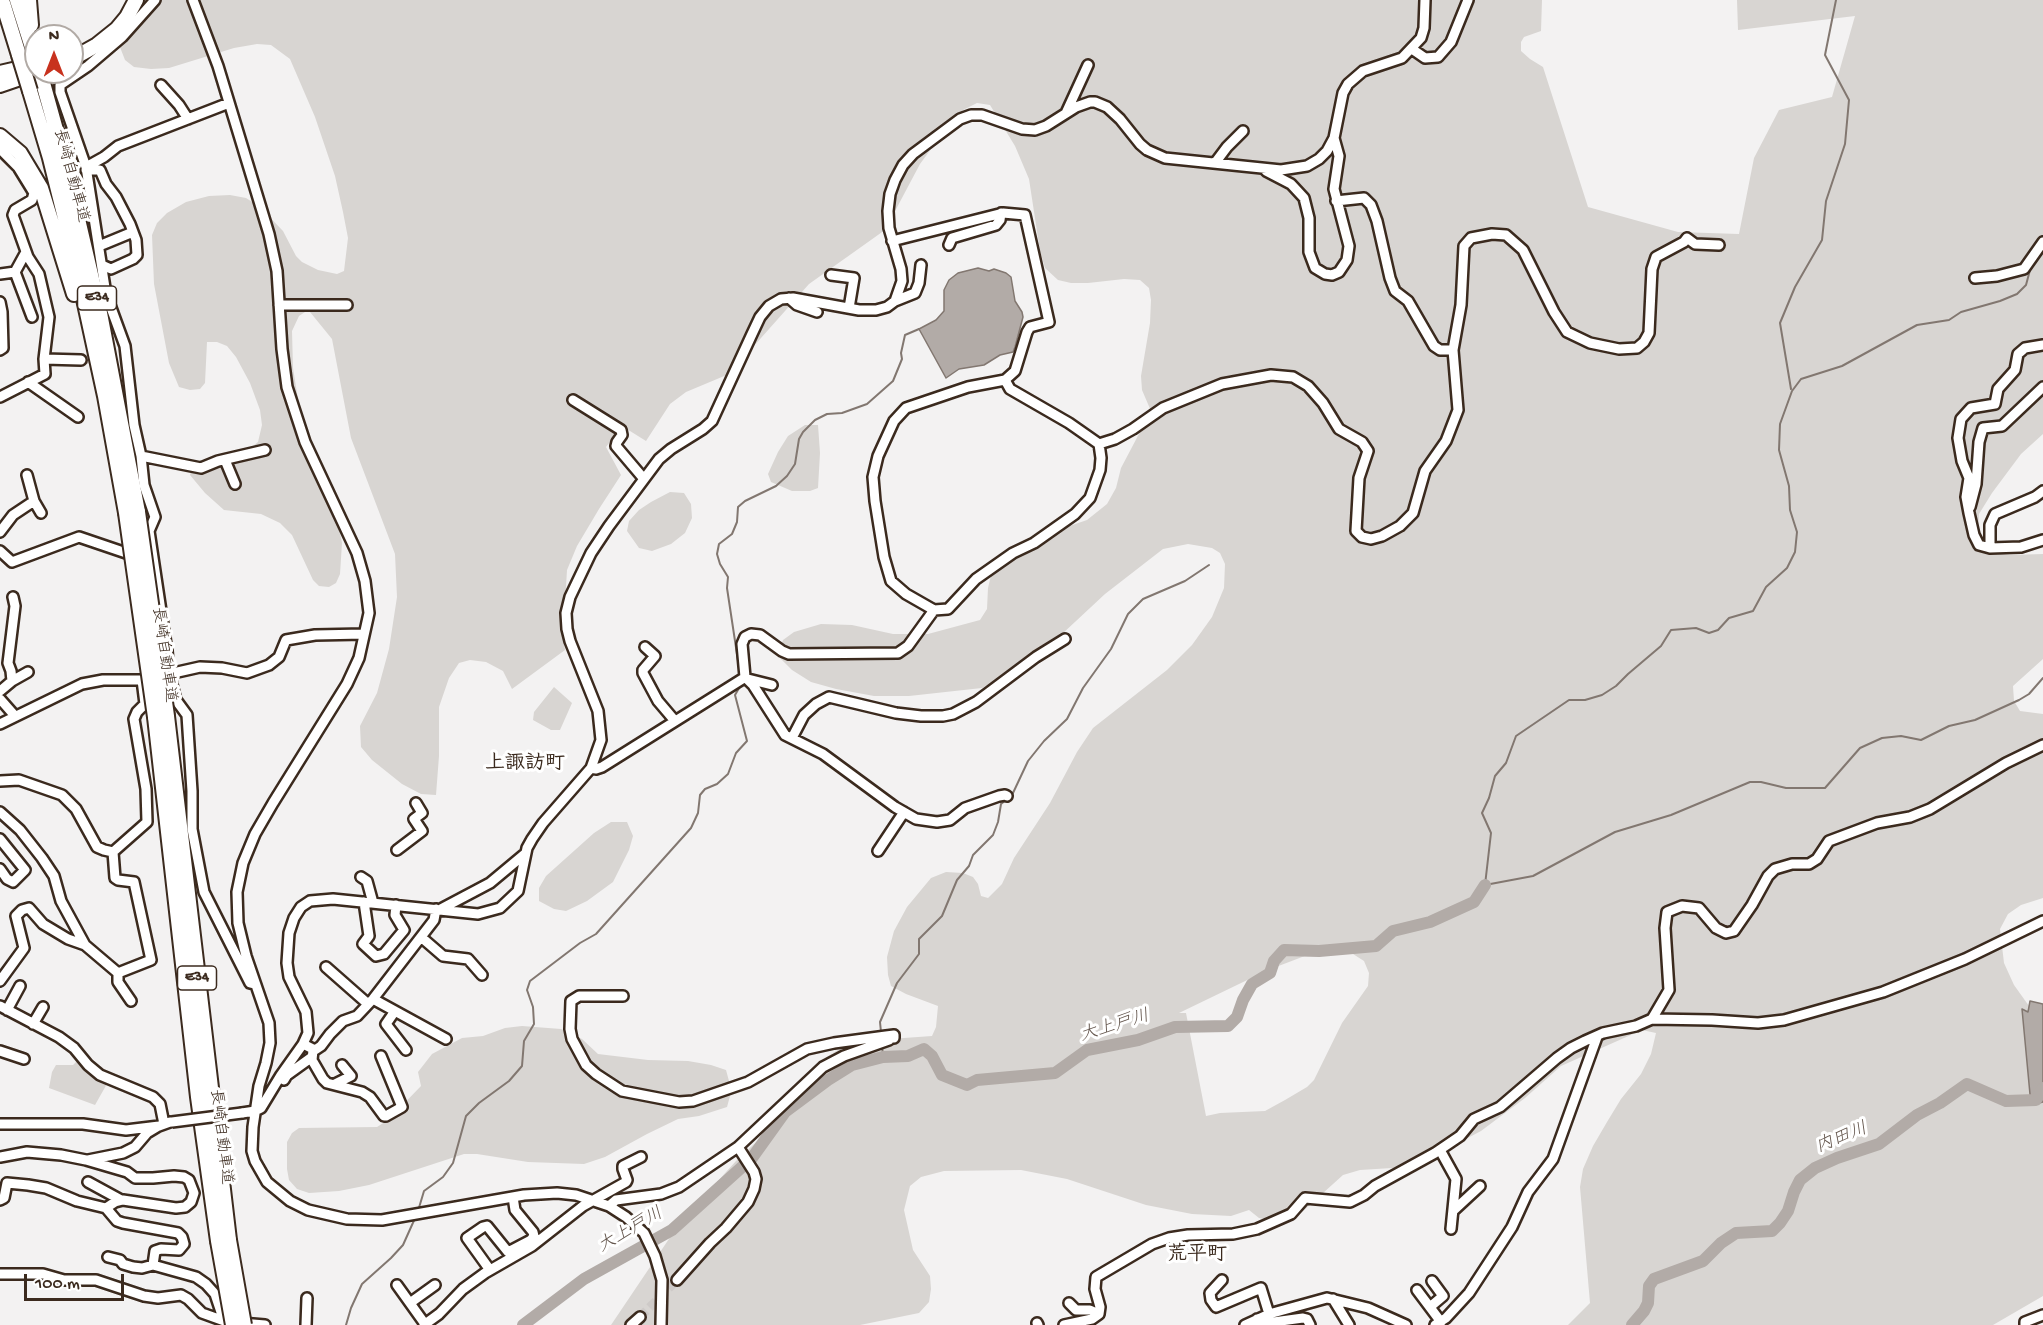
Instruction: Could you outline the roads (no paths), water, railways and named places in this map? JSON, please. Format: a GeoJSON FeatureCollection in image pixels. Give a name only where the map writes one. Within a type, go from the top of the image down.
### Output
{"type":"FeatureCollection","features":[{"type":"Feature","properties":{"kind":"highway","name":"長崎自動車道"},"geometry":{"type":"LineString","coordinates":[[2,0],[50,158],[105,396],[117,465],[132,512]]}},
{"type":"Feature","properties":{"kind":"highway"},"geometry":{"type":"LineString","coordinates":[[17,0],[24,24]]}},
{"type":"Feature","properties":{"kind":"highway"},"geometry":{"type":"LineString","coordinates":[[29,0],[31,24]]}},
{"type":"Feature","properties":{"kind":"highway"},"geometry":{"type":"LineString","coordinates":[[84,44],[113,23],[126,6],[127,0]]}},
{"type":"Feature","properties":{"kind":"highway"},"geometry":{"type":"LineString","coordinates":[[84,52],[97,45],[128,17],[136,0]]}},
{"type":"Feature","properties":{"kind":"highway"},"geometry":{"type":"LineString","coordinates":[[0,73],[24,63]]}},
{"type":"Feature","properties":{"kind":"highway"},"geometry":{"type":"LineString","coordinates":[[0,85],[24,77]]}},
{"type":"Feature","properties":{"kind":"highway","name":"長崎自動車道"},"geometry":{"type":"LineString","coordinates":[[43,84],[63,155],[100,313],[132,512],[161,717],[223,1240],[228,1323]]}},
{"type":"Feature","properties":{"kind":"highway"},"geometry":{"type":"LineString","coordinates":[[0,136],[20,153],[32,171],[48,207],[83,324],[117,465]]}},
{"type":"Feature","properties":{"kind":"highway","name":"長崎自動車道"},"geometry":{"type":"LineString","coordinates":[[223,1240],[244,1325]]}},
{"type":"Feature","properties":{"kind":"street"},"geometry":{"type":"LineString","coordinates":[[155,0],[122,37],[60,85],[60,92],[86,168],[106,294],[122,354],[141,456],[144,485],[155,518],[149,531],[168,651],[169,673],[176,700],[187,715],[192,829],[204,892],[250,983],[256,985]]}},
{"type":"Feature","properties":{"kind":"street"},"geometry":{"type":"LineString","coordinates":[[193,0],[218,66],[269,234],[277,271],[287,387],[298,424],[357,553],[365,581],[369,613],[359,658],[347,684],[273,803],[255,834],[243,863],[237,892],[238,923],[268,1023],[270,1043],[259,1086],[252,1151],[261,1172],[275,1190],[290,1201],[308,1210],[347,1219],[382,1220],[513,1197],[557,1193],[594,1200],[609,1206],[644,1233],[655,1256],[662,1280],[661,1325]]}},
{"type":"Feature","properties":{"kind":"street"},"geometry":{"type":"LineString","coordinates":[[895,301],[902,281],[888,211],[895,180],[903,165],[927,142],[960,120],[971,115],[982,115],[1022,129],[1035,130],[1066,113],[1095,102],[1107,107],[1120,119],[1147,150],[1165,158],[1281,170],[1307,166],[1327,151],[1334,138],[1343,93],[1348,84],[1363,71],[1402,58],[1421,38],[1424,27],[1425,0]]}},
{"type":"Feature","properties":{"kind":"street"},"geometry":{"type":"LineString","coordinates":[[1412,49],[1425,58],[1438,57],[1450,42],[1468,0]]}},
{"type":"Feature","properties":{"kind":"street"},"geometry":{"type":"LineString","coordinates":[[1066,113],[1088,65]]}},
{"type":"Feature","properties":{"kind":"street"},"geometry":{"type":"LineString","coordinates":[[161,85],[188,119]]}},
{"type":"Feature","properties":{"kind":"street"},"geometry":{"type":"LineString","coordinates":[[86,168],[104,158],[118,146],[229,104]]}},
{"type":"Feature","properties":{"kind":"street"},"geometry":{"type":"LineString","coordinates":[[1215,163],[1243,131]]}},
{"type":"Feature","properties":{"kind":"street"},"geometry":{"type":"LineString","coordinates":[[1261,168],[1291,184],[1304,198],[1309,218],[1309,252],[1315,268],[1332,275],[1339,272],[1347,260],[1349,246],[1336,201],[1335,179],[1339,156],[1334,138]]}},
{"type":"Feature","properties":{"kind":"street"},"geometry":{"type":"LineString","coordinates":[[0,149],[18,167],[34,193],[32,200],[15,210],[13,215],[26,252],[39,274],[49,317],[44,359],[45,374],[0,397]]}},
{"type":"Feature","properties":{"kind":"street"},"geometry":{"type":"LineString","coordinates":[[86,168],[100,170],[133,232],[137,248],[137,255],[133,259],[111,269],[102,265]]}},
{"type":"Feature","properties":{"kind":"street"},"geometry":{"type":"LineString","coordinates":[[1336,201],[1364,198],[1371,205],[1395,291],[1408,301],[1434,346],[1440,350],[1453,350]]}},
{"type":"Feature","properties":{"kind":"street"},"geometry":{"type":"LineString","coordinates":[[892,240],[1001,213],[1025,215],[1049,322],[1030,327],[1015,371],[1005,380],[968,387],[906,408],[894,422],[878,456],[873,477],[874,501],[884,557],[891,581],[906,594],[934,610],[948,609],[964,590],[983,574],[1075,514],[1090,498],[1100,470],[1099,444],[1069,423],[1010,389],[1005,380]]}},
{"type":"Feature","properties":{"kind":"street"},"geometry":{"type":"LineString","coordinates":[[949,245],[952,238],[996,225],[1001,213]]}},
{"type":"Feature","properties":{"kind":"street"},"geometry":{"type":"LineString","coordinates":[[99,246],[133,232]]}},
{"type":"Feature","properties":{"kind":"street"},"geometry":{"type":"LineString","coordinates":[[1099,444],[1115,439],[1133,429],[1163,408],[1222,384],[1271,375],[1293,377],[1308,386],[1323,403],[1339,429],[1362,442],[1368,451],[1359,478],[1356,531],[1362,537],[1371,539],[1382,536],[1400,526],[1413,513],[1425,471],[1446,441],[1458,410],[1453,350],[1461,305],[1464,246],[1472,238],[1492,234],[1506,236],[1523,250],[1554,312],[1567,332],[1590,343],[1619,349],[1637,348],[1649,333],[1652,269],[1656,257],[1684,242],[1687,238],[1695,244],[1719,245]]}},
{"type":"Feature","properties":{"kind":"street"},"geometry":{"type":"LineString","coordinates":[[1975,278],[1996,276],[2024,269],[2043,242]]}},
{"type":"Feature","properties":{"kind":"street"},"geometry":{"type":"LineString","coordinates":[[26,252],[15,272],[32,317]]}},
{"type":"Feature","properties":{"kind":"street"},"geometry":{"type":"LineString","coordinates":[[0,1124],[83,1124],[126,1130],[255,1112],[261,1108],[308,1033],[306,1012],[286,963],[294,918],[301,907],[321,898],[478,914],[500,908],[508,902],[518,891],[526,853],[532,839],[591,768],[599,751],[601,727],[598,711],[570,641],[566,613],[570,597],[591,553],[659,459],[704,429],[712,421],[760,317],[769,306],[781,299],[789,298],[876,310],[915,293],[919,283],[921,265]]}},
{"type":"Feature","properties":{"kind":"street"},"geometry":{"type":"LineString","coordinates":[[0,273],[15,272]]}},
{"type":"Feature","properties":{"kind":"street"},"geometry":{"type":"LineString","coordinates":[[831,275],[854,278],[849,308]]}},
{"type":"Feature","properties":{"kind":"street"},"geometry":{"type":"LineString","coordinates":[[789,298],[817,312]]}},
{"type":"Feature","properties":{"kind":"street"},"geometry":{"type":"LineString","coordinates":[[0,302],[3,348],[0,350]]}},
{"type":"Feature","properties":{"kind":"street"},"geometry":{"type":"LineString","coordinates":[[279,305],[347,305]]}},
{"type":"Feature","properties":{"kind":"street"},"geometry":{"type":"LineString","coordinates":[[2043,345],[2025,348],[2018,354],[2015,370],[1998,389],[1995,404],[1971,408],[1961,419],[1958,438],[1962,461],[1969,478],[1966,497],[1969,513],[1979,545],[1990,548],[2021,547],[2043,540]]}},
{"type":"Feature","properties":{"kind":"street"},"geometry":{"type":"LineString","coordinates":[[44,359],[81,360]]}},
{"type":"Feature","properties":{"kind":"street"},"geometry":{"type":"LineString","coordinates":[[28,382],[78,417]]}},
{"type":"Feature","properties":{"kind":"street"},"geometry":{"type":"LineString","coordinates":[[1969,513],[1976,484],[1979,442],[1983,428],[2002,426],[2043,387]]}},
{"type":"Feature","properties":{"kind":"street"},"geometry":{"type":"LineString","coordinates":[[573,400],[621,430],[622,435],[616,447],[645,479]]}},
{"type":"Feature","properties":{"kind":"street"},"geometry":{"type":"LineString","coordinates":[[141,456],[201,468],[265,450]]}},
{"type":"Feature","properties":{"kind":"street"},"geometry":{"type":"LineString","coordinates":[[225,460],[236,484]]}},
{"type":"Feature","properties":{"kind":"street"},"geometry":{"type":"LineString","coordinates":[[27,475],[34,501],[41,513]]}},
{"type":"Feature","properties":{"kind":"street"},"geometry":{"type":"LineString","coordinates":[[1990,548],[1990,525],[1995,514],[2035,497],[2043,491]]}},
{"type":"Feature","properties":{"kind":"street"},"geometry":{"type":"LineString","coordinates":[[0,532],[13,515],[34,501]]}},
{"type":"Feature","properties":{"kind":"street"},"geometry":{"type":"LineString","coordinates":[[0,551],[12,562],[80,537],[155,562]]}},
{"type":"Feature","properties":{"kind":"street"},"geometry":{"type":"LineString","coordinates":[[12,681],[8,663],[15,606],[13,597]]}},
{"type":"Feature","properties":{"kind":"street"},"geometry":{"type":"LineString","coordinates":[[742,679],[742,644],[751,634],[760,635],[789,654],[898,652],[908,646],[934,610]]}},
{"type":"Feature","properties":{"kind":"street"},"geometry":{"type":"LineString","coordinates":[[0,724],[82,684],[103,680],[142,680],[200,667],[247,673],[269,665],[279,657],[286,640],[315,635],[364,634]]}},
{"type":"Feature","properties":{"kind":"street"},"geometry":{"type":"LineString","coordinates":[[792,738],[804,715],[816,704],[829,698],[896,713],[921,716],[953,714],[976,702],[1036,657],[1065,639]]}},
{"type":"Feature","properties":{"kind":"street"},"geometry":{"type":"LineString","coordinates":[[645,647],[655,656]]}},
{"type":"Feature","properties":{"kind":"street"},"geometry":{"type":"LineString","coordinates":[[662,649],[643,670],[643,673],[658,701],[675,721]]}},
{"type":"Feature","properties":{"kind":"street"},"geometry":{"type":"LineString","coordinates":[[0,691],[28,672]]}},
{"type":"Feature","properties":{"kind":"street"},"geometry":{"type":"LineString","coordinates":[[591,768],[602,767],[742,679],[772,685]]}},
{"type":"Feature","properties":{"kind":"street"},"geometry":{"type":"LineString","coordinates":[[742,679],[753,685],[784,735],[824,754],[916,819],[937,822],[950,819],[972,806],[999,796],[1007,796]]}},
{"type":"Feature","properties":{"kind":"street"},"geometry":{"type":"LineString","coordinates":[[113,852],[147,822],[146,789],[134,720],[137,712],[145,704],[142,680]]}},
{"type":"Feature","properties":{"kind":"street"},"geometry":{"type":"LineString","coordinates":[[0,699],[15,716]]}},
{"type":"Feature","properties":{"kind":"street"},"geometry":{"type":"LineString","coordinates":[[1652,1019],[1669,990],[1665,928],[1667,912],[1682,906],[1699,908],[1716,928],[1726,933],[1734,931],[1768,876],[1775,869],[1792,864],[1809,864],[1817,859],[1829,841],[1877,823],[1910,817],[2043,745]]}},
{"type":"Feature","properties":{"kind":"street"},"geometry":{"type":"LineString","coordinates":[[0,781],[19,780],[62,795],[75,809],[97,847],[113,852]]}},
{"type":"Feature","properties":{"kind":"street"},"geometry":{"type":"LineString","coordinates":[[397,850],[422,831],[414,819],[422,813],[416,803]]}},
{"type":"Feature","properties":{"kind":"street"},"geometry":{"type":"LineString","coordinates":[[0,812],[20,830],[54,876],[61,901],[85,945]]}},
{"type":"Feature","properties":{"kind":"street"},"geometry":{"type":"LineString","coordinates":[[878,851],[904,812]]}},
{"type":"Feature","properties":{"kind":"street"},"geometry":{"type":"LineString","coordinates":[[0,839],[24,870],[13,882],[7,879],[0,870]]}},
{"type":"Feature","properties":{"kind":"street"},"geometry":{"type":"LineString","coordinates":[[113,852],[115,878],[134,882],[151,960],[118,973]]}},
{"type":"Feature","properties":{"kind":"street"},"geometry":{"type":"LineString","coordinates":[[270,1093],[276,1092],[287,1075],[321,1046],[343,1021],[357,1016],[371,1002],[434,920],[437,910],[490,883],[526,853]]}},
{"type":"Feature","properties":{"kind":"street"},"geometry":{"type":"LineString","coordinates":[[362,876],[367,881],[369,936],[363,944],[376,956],[384,954],[404,930],[395,915],[396,905]]}},
{"type":"Feature","properties":{"kind":"street"},"geometry":{"type":"LineString","coordinates":[[0,981],[24,948],[16,916],[22,910],[29,908],[43,924],[68,939],[85,945],[118,973],[118,982],[131,1001]]}},
{"type":"Feature","properties":{"kind":"street"},"geometry":{"type":"LineString","coordinates":[[1064,1325],[1092,1319],[1099,1314],[1100,1307],[1095,1289],[1096,1277],[1152,1244],[1188,1235],[1233,1234],[1257,1228],[1291,1214],[1305,1198],[1350,1202],[1364,1195],[1375,1185],[1440,1150],[1460,1136],[1474,1119],[1500,1107],[1571,1048],[1604,1033],[1630,1028],[1652,1019],[1758,1023],[1784,1020],[1883,992],[1965,959],[2043,921]]}},
{"type":"Feature","properties":{"kind":"street"},"geometry":{"type":"LineString","coordinates":[[421,937],[443,956],[468,959],[482,975]]}},
{"type":"Feature","properties":{"kind":"street"},"geometry":{"type":"LineString","coordinates":[[326,967],[371,1002],[394,1011],[446,1039]]}},
{"type":"Feature","properties":{"kind":"street"},"geometry":{"type":"LineString","coordinates":[[20,987],[3,1008],[67,1042],[100,1075],[153,1097],[160,1104],[165,1124]]}},
{"type":"Feature","properties":{"kind":"street"},"geometry":{"type":"LineString","coordinates":[[609,1206],[616,1200],[661,1194],[679,1187],[740,1149],[823,1067],[844,1056],[894,1038],[894,1035],[807,1049],[748,1083],[693,1101],[678,1102],[622,1091],[586,1065],[572,1039],[571,1001],[574,998],[622,996]]}},
{"type":"Feature","properties":{"kind":"street"},"geometry":{"type":"LineString","coordinates":[[33,1024],[43,1007]]}},
{"type":"Feature","properties":{"kind":"street"},"geometry":{"type":"LineString","coordinates":[[394,1011],[386,1024],[406,1050]]}},
{"type":"Feature","properties":{"kind":"street"},"geometry":{"type":"LineString","coordinates":[[1417,1290],[1430,1307],[1438,1323],[1461,1304],[1469,1293],[1512,1227],[1528,1192],[1553,1159],[1597,1037]]}},
{"type":"Feature","properties":{"kind":"street"},"geometry":{"type":"LineString","coordinates":[[303,1044],[312,1053],[312,1060],[323,1079],[362,1092],[370,1097],[384,1116],[402,1107],[381,1056]]}},
{"type":"Feature","properties":{"kind":"street"},"geometry":{"type":"LineString","coordinates":[[0,1051],[24,1059]]}},
{"type":"Feature","properties":{"kind":"street"},"geometry":{"type":"LineString","coordinates":[[335,1084],[351,1076],[342,1065]]}},
{"type":"Feature","properties":{"kind":"street"},"geometry":{"type":"LineString","coordinates":[[86,1160],[129,1150],[135,1147],[147,1133],[165,1124]]}},
{"type":"Feature","properties":{"kind":"street"},"geometry":{"type":"LineString","coordinates":[[677,1280],[726,1228],[747,1202],[754,1189],[756,1179],[754,1172],[740,1149]]}},
{"type":"Feature","properties":{"kind":"street"},"geometry":{"type":"LineString","coordinates":[[1440,1150],[1456,1179],[1451,1229]]}},
{"type":"Feature","properties":{"kind":"street"},"geometry":{"type":"LineString","coordinates":[[0,1157],[27,1152],[86,1160],[127,1172],[135,1178],[184,1177],[189,1180],[194,1193],[191,1202],[186,1207],[176,1208],[121,1200],[88,1182]]}},
{"type":"Feature","properties":{"kind":"street"},"geometry":{"type":"LineString","coordinates":[[397,1285],[424,1324],[439,1314],[463,1289],[490,1270],[532,1246],[583,1206],[626,1182],[623,1166],[641,1157]]}},
{"type":"Feature","properties":{"kind":"street"},"geometry":{"type":"LineString","coordinates":[[0,1200],[4,1198],[7,1183],[46,1188],[77,1201],[106,1208],[117,1221],[178,1233],[182,1237],[183,1244],[179,1250],[155,1251],[153,1265]]}},
{"type":"Feature","properties":{"kind":"street"},"geometry":{"type":"LineString","coordinates":[[1453,1211],[1480,1186]]}},
{"type":"Feature","properties":{"kind":"street"},"geometry":{"type":"LineString","coordinates":[[490,1270],[467,1238],[487,1226],[508,1252],[531,1240],[534,1236],[515,1210],[513,1197]]}},
{"type":"Feature","properties":{"kind":"street"},"geometry":{"type":"LineString","coordinates":[[106,1208],[121,1200]]}},
{"type":"Feature","properties":{"kind":"street"},"geometry":{"type":"LineString","coordinates":[[108,1257],[120,1260],[123,1264],[133,1268],[153,1265],[196,1277],[215,1294],[228,1323]]}},
{"type":"Feature","properties":{"kind":"street"},"geometry":{"type":"LineString","coordinates":[[0,1274],[43,1275],[64,1280],[96,1280],[151,1297],[181,1295],[202,1313],[228,1323],[265,1325]]}},
{"type":"Feature","properties":{"kind":"street"},"geometry":{"type":"LineString","coordinates":[[1222,1280],[1210,1293],[1216,1307],[1261,1288],[1269,1314]]}},
{"type":"Feature","properties":{"kind":"street"},"geometry":{"type":"LineString","coordinates":[[1430,1307],[1443,1296],[1432,1281]]}},
{"type":"Feature","properties":{"kind":"street"},"geometry":{"type":"LineString","coordinates":[[410,1303],[435,1285]]}},
{"type":"Feature","properties":{"kind":"street"},"geometry":{"type":"LineString","coordinates":[[306,1325],[307,1298]]}},
{"type":"Feature","properties":{"kind":"street"},"geometry":{"type":"LineString","coordinates":[[1330,1299],[1342,1325]]}},
{"type":"Feature","properties":{"kind":"street"},"geometry":{"type":"LineString","coordinates":[[1330,1299],[1349,1325]]}},
{"type":"Feature","properties":{"kind":"street"},"geometry":{"type":"LineString","coordinates":[[1245,1325],[1269,1314],[1330,1299],[1368,1308],[1406,1325]]}},
{"type":"Feature","properties":{"kind":"street"},"geometry":{"type":"LineString","coordinates":[[1069,1303],[1076,1310],[1090,1310],[1099,1314]]}},
{"type":"Feature","properties":{"kind":"street"},"geometry":{"type":"LineString","coordinates":[[2025,1325],[2025,1322],[2043,1315]]}},
{"type":"Feature","properties":{"kind":"street"},"geometry":{"type":"LineString","coordinates":[[632,1325],[640,1317]]}},
{"type":"Feature","properties":{"kind":"street"},"geometry":{"type":"LineString","coordinates":[[1257,1319],[1259,1324],[1303,1318],[1307,1319],[1310,1325]]}},
{"type":"Feature","properties":{"kind":"waterway"},"geometry":{"type":"LineString","coordinates":[[1791,389],[1780,323],[1795,287],[1822,240],[1826,201],[1845,144],[1849,100],[1825,55],[1836,0]]}},
{"type":"Feature","properties":{"kind":"waterway"},"geometry":{"type":"LineString","coordinates":[[2043,250],[2030,270],[2026,285],[2017,294],[1961,312],[1949,320],[1917,325],[1842,366],[1801,379],[1792,391],[1780,424],[1779,450],[1789,486],[1790,510],[1797,532],[1795,552],[1787,568],[1766,587],[1753,611],[1729,618],[1718,630],[1709,633],[1696,628],[1671,630],[1661,646],[1616,686],[1602,695],[1585,700],[1569,700],[1516,736],[1506,763],[1495,776],[1482,813],[1491,833],[1485,885],[1533,876],[1615,832],[1671,815],[1750,782],[1761,782],[1786,788],[1825,788],[1860,748],[1882,738],[1901,736],[1921,740],[1949,726],[1975,720],[2029,694],[2043,678]]}},
{"type":"Feature","properties":{"kind":"waterway"},"geometry":{"type":"LineString","coordinates":[[740,674],[727,588],[728,577],[717,554],[719,544],[732,534],[737,522],[738,507],[745,501],[776,486],[787,476],[795,464],[799,439],[815,420],[827,414],[842,413],[867,404],[893,381],[902,359],[905,335],[919,329]]}},
{"type":"Feature","properties":{"kind":"waterway"},"geometry":{"type":"LineString","coordinates":[[1010,796],[1028,761],[1044,741],[1067,719],[1083,688],[1111,649],[1128,614],[1143,599],[1185,581],[1209,565]]}},
{"type":"Feature","properties":{"kind":"waterway"},"geometry":{"type":"LineString","coordinates":[[418,1211],[424,1191],[443,1177],[453,1163],[466,1116],[479,1103],[509,1081],[522,1066],[524,1041],[534,1024],[533,1007],[527,990],[530,981],[580,943],[596,934],[691,828],[698,813],[700,795],[705,789],[717,784],[728,774],[736,753],[747,741],[735,695],[742,683]]}},
{"type":"Feature","properties":{"kind":"waterway"},"geometry":{"type":"LineString","coordinates":[[881,1032],[880,1022],[897,983],[919,954],[919,939],[942,916],[957,880],[969,866],[973,855],[993,835],[1001,804],[1006,800]]}},
{"type":"Feature","properties":{"kind":"waterway","name":"大上戸川"},"geometry":{"type":"LineString","coordinates":[[523,1325],[584,1279],[672,1230],[752,1158],[785,1112],[852,1065],[883,1057],[908,1056],[924,1049],[932,1056],[942,1075],[967,1085],[977,1080],[1055,1073],[1087,1050],[1138,1040],[1175,1027],[1228,1026],[1237,1017],[1252,984],[1270,973],[1274,961],[1284,950],[1319,951],[1376,946],[1393,931],[1430,922],[1474,902],[1485,885]]}},
{"type":"Feature","properties":{"kind":"waterway"},"geometry":{"type":"LineString","coordinates":[[882,1045],[883,1057]]}},
{"type":"Feature","properties":{"kind":"waterway","name":"内田川"},"geometry":{"type":"LineString","coordinates":[[1632,1325],[1648,1303],[1649,1286],[1654,1279],[1703,1261],[1721,1243],[1736,1233],[1772,1231],[1788,1211],[1800,1180],[1815,1168],[1879,1144],[1917,1115],[1940,1103],[1967,1084],[2006,1101],[2036,1100],[2043,1088]]}},
{"type":"Feature","properties":{"kind":"waterway"},"geometry":{"type":"LineString","coordinates":[[346,1325],[362,1284],[403,1245],[416,1216]]}},
{"type":"Feature","properties":{"kind":"tunnel"},"geometry":{"type":"LineString","coordinates":[[81,360],[118,355]]}},
{"type":"Feature","properties":{"kind":"tunnel"},"geometry":{"type":"LineString","coordinates":[[640,1317],[677,1280]]}},
{"type":"Feature","properties":{"kind":"district","name":"上諏訪町"},"geometry":{"type":"Point","coordinates":[525,765]}},
{"type":"Feature","properties":{"kind":"district","name":"荒平町"},"geometry":{"type":"Point","coordinates":[1197,1256]}}]}
